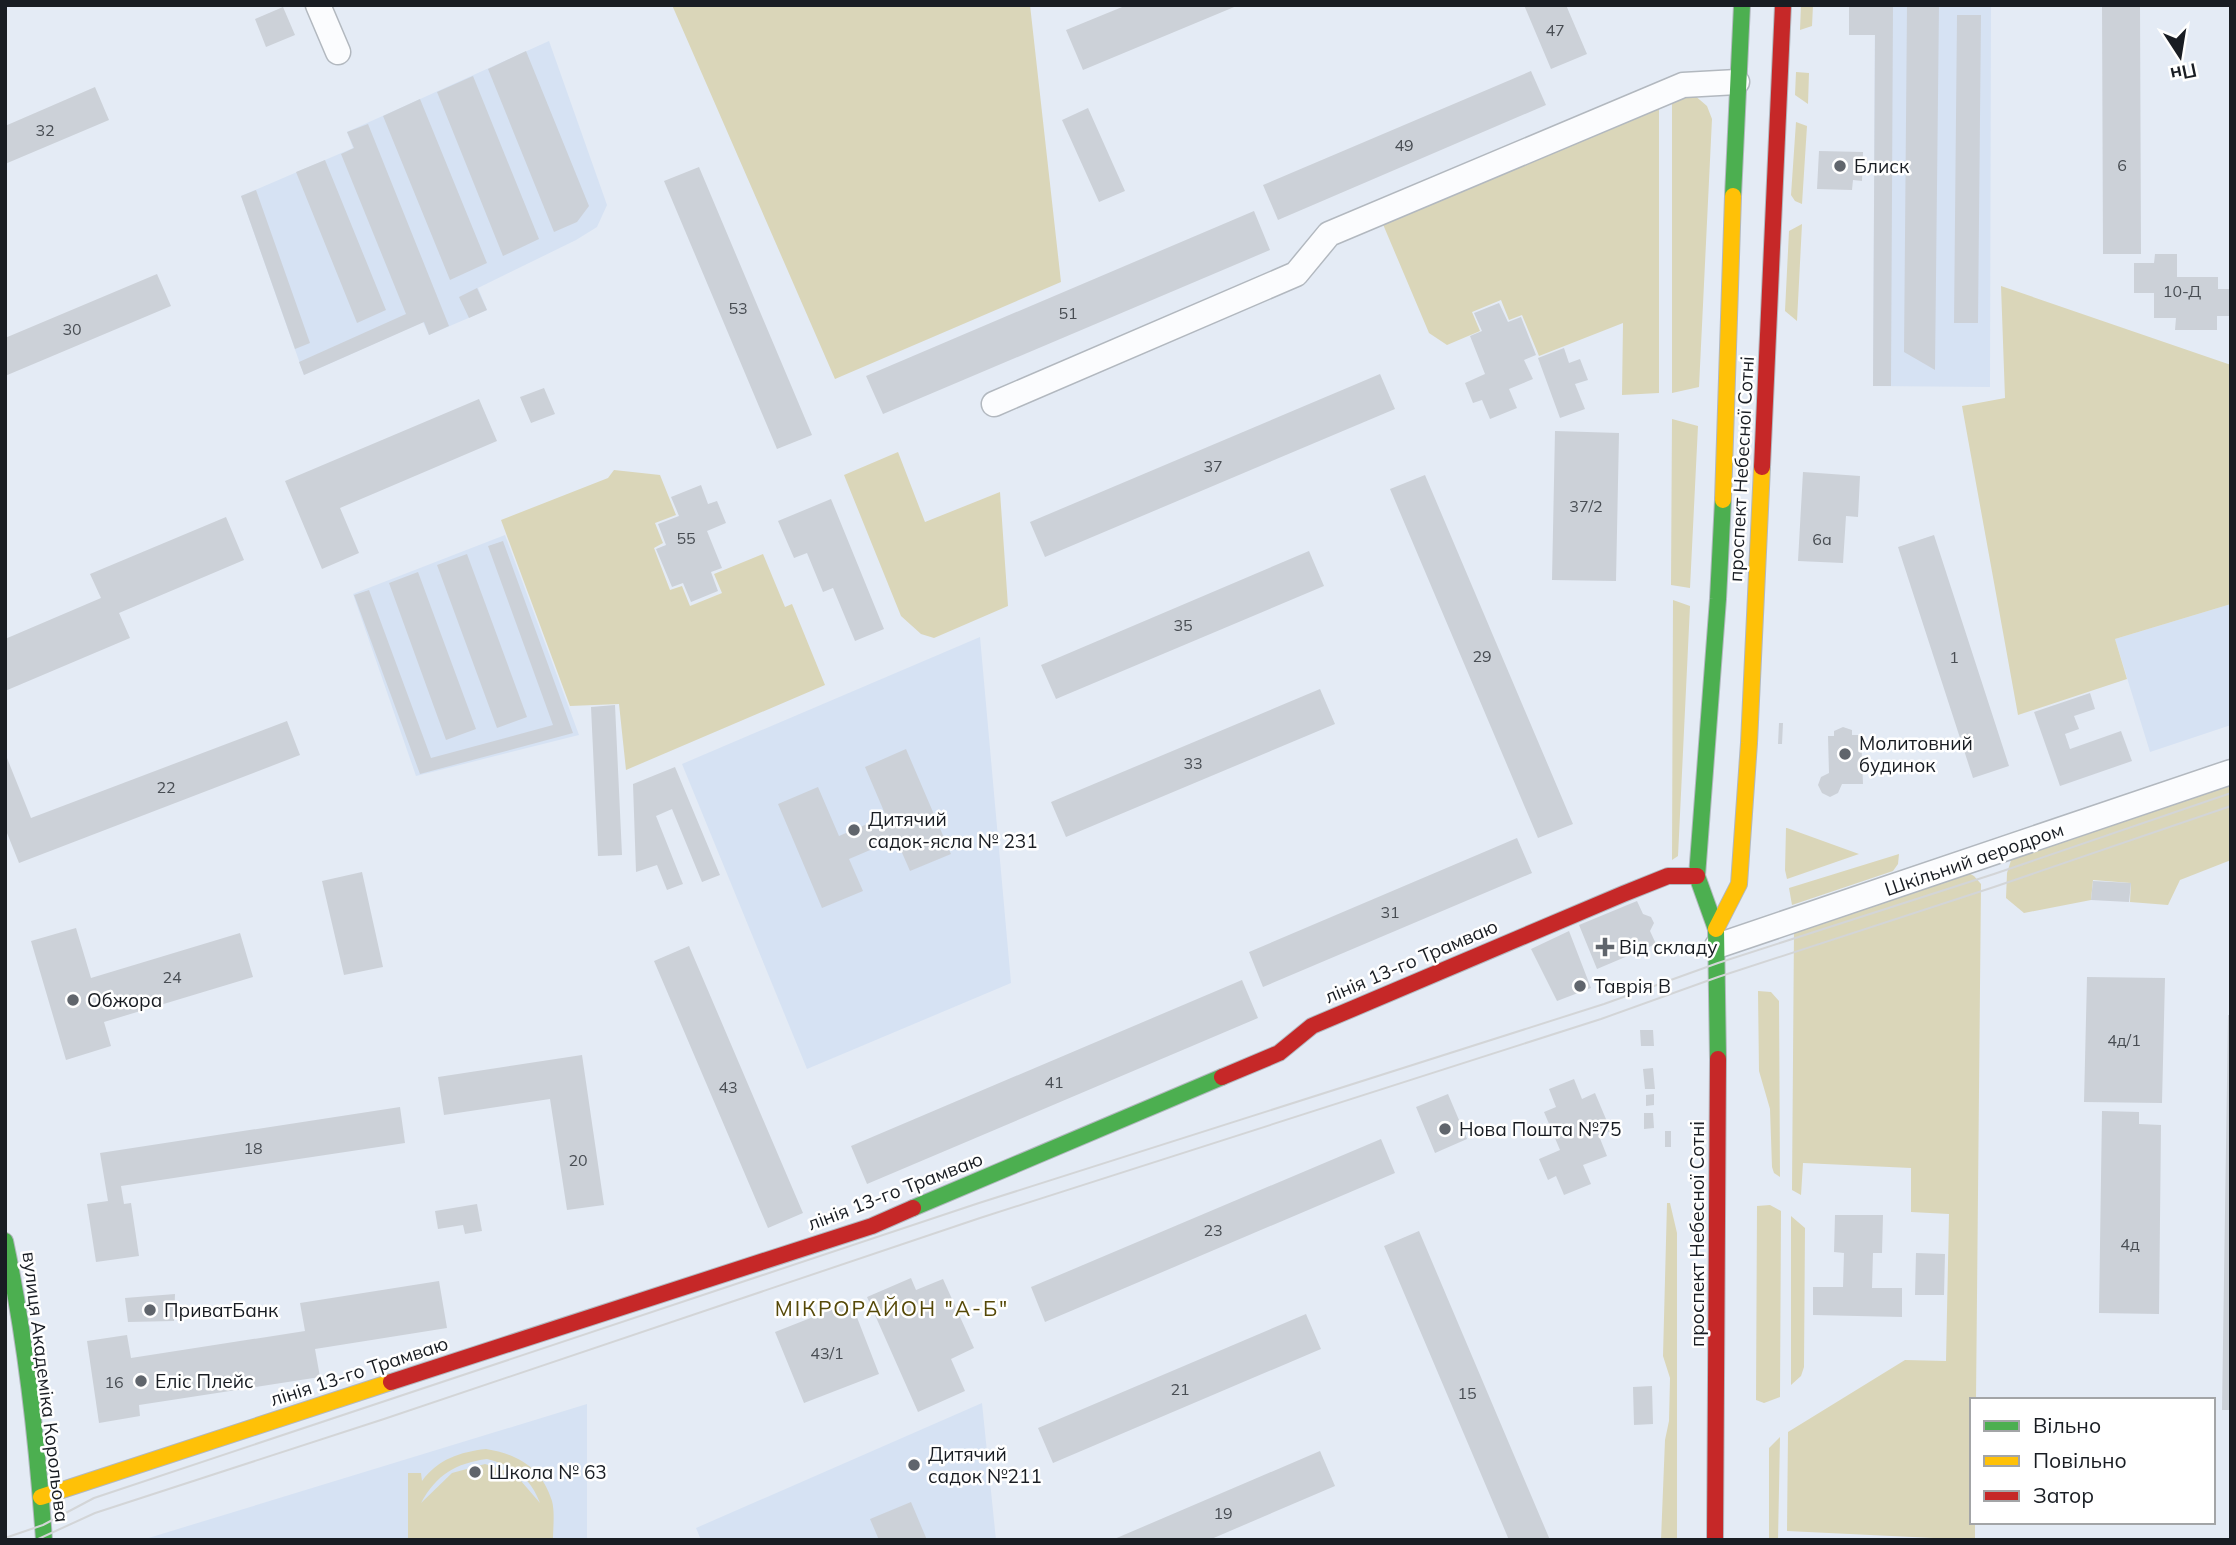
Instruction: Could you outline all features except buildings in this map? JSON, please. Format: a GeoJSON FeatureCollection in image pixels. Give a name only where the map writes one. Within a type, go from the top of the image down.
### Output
{"type":"FeatureCollection","features":[{"type":"Feature","properties":{"kind":"main road","name":"проспект Небесної Сотні"},"geometry":{"type":"LineString","coordinates":[[1716,1540],[1720,1021],[1716,937],[1697,876],[1718,585],[1742,5]]}},
{"type":"Feature","properties":{"kind":"main road","name":"проспект Небесної Сотні"},"geometry":{"type":"LineString","coordinates":[[1716,937],[1739,884],[1749,743],[1783,5]]}},
{"type":"Feature","properties":{"kind":"main road","name":"лінія 13-го Трамваю"},"geometry":{"type":"LineString","coordinates":[[41,1497],[872,1226],[1279,1053],[1312,1026],[1601,903],[1668,876],[1697,876]]}},
{"type":"Feature","properties":{"kind":"main road","name":"вулиця Академіка Корольова"},"geometry":{"type":"LineString","coordinates":[[5,1241],[17,1298],[44,1540]]}},
{"type":"Feature","properties":{"kind":"street"},"geometry":{"type":"LineString","coordinates":[[318,5],[338,52]]}},
{"type":"Feature","properties":{"kind":"street"},"geometry":{"type":"LineString","coordinates":[[994,404],[1296,274],[1329,234],[1683,85],[1737,82]]}},
{"type":"Feature","properties":{"kind":"street","name":"Шкільний аеродром"},"geometry":{"type":"LineString","coordinates":[[1716,937],[2231,772]]}},
{"type":"Feature","properties":{"kind":"shaded area"},"geometry":{"type":"Polygon","coordinates":[[[672,5],[1030,5],[1061,282],[835,379],[672,5]]]}},
{"type":"Feature","properties":{"kind":"shaded area"},"geometry":{"type":"Polygon","coordinates":[[[1801,5],[1813,5],[1812,26],[1800,30],[1801,5]]]}},
{"type":"Feature","properties":{"kind":"shaded area"},"geometry":{"type":"Polygon","coordinates":[[[1875,5],[1991,5],[1990,387],[1873,386],[1875,5]]]}},
{"type":"Feature","properties":{"kind":"shaded area"},"geometry":{"type":"Polygon","coordinates":[[[549,41],[607,205],[597,227],[478,288],[487,310],[429,335],[423,322],[304,375],[241,196],[353,148],[347,132],[549,41]]]}},
{"type":"Feature","properties":{"kind":"shaded area"},"geometry":{"type":"Polygon","coordinates":[[[1796,72],[1809,73],[1808,104],[1795,95],[1796,72]]]}},
{"type":"Feature","properties":{"kind":"shaded area"},"geometry":{"type":"Polygon","coordinates":[[[1693,94],[1707,106],[1712,119],[1699,387],[1672,393],[1672,99],[1693,94]]]}},
{"type":"Feature","properties":{"kind":"shaded area"},"geometry":{"type":"Polygon","coordinates":[[[1659,104],[1659,393],[1622,395],[1623,323],[1539,356],[1522,315],[1509,320],[1501,300],[1472,312],[1480,331],[1447,345],[1429,333],[1382,222],[1659,104]]]}},
{"type":"Feature","properties":{"kind":"shaded area"},"geometry":{"type":"Polygon","coordinates":[[[1796,122],[1807,126],[1802,204],[1795,201],[1791,195],[1796,122]]]}},
{"type":"Feature","properties":{"kind":"shaded area"},"geometry":{"type":"Polygon","coordinates":[[[1802,224],[1797,321],[1785,311],[1789,231],[1802,224]]]}},
{"type":"Feature","properties":{"kind":"shaded area"},"geometry":{"type":"Polygon","coordinates":[[[2001,286],[2231,365],[2231,604],[2115,639],[2127,679],[2018,715],[1962,406],[2005,398],[2001,286]]]}},
{"type":"Feature","properties":{"kind":"shaded area"},"geometry":{"type":"Polygon","coordinates":[[[1672,419],[1698,426],[1690,588],[1671,585],[1672,419]]]}},
{"type":"Feature","properties":{"kind":"shaded area"},"geometry":{"type":"Polygon","coordinates":[[[898,452],[925,522],[1000,492],[1008,606],[934,638],[921,634],[901,616],[844,475],[898,452]]]}},
{"type":"Feature","properties":{"kind":"shaded area"},"geometry":{"type":"Polygon","coordinates":[[[614,470],[660,475],[676,515],[655,523],[663,543],[654,548],[670,590],[682,586],[690,606],[722,593],[714,574],[763,554],[785,607],[792,604],[825,685],[626,770],[619,704],[570,706],[501,520],[608,478],[614,470]]]}},
{"type":"Feature","properties":{"kind":"shaded area"},"geometry":{"type":"Polygon","coordinates":[[[505,535],[579,735],[416,776],[353,594],[505,535]]]}},
{"type":"Feature","properties":{"kind":"shaded area"},"geometry":{"type":"Polygon","coordinates":[[[1673,600],[1690,606],[1678,856],[1672,860],[1673,600]]]}},
{"type":"Feature","properties":{"kind":"shaded area"},"geometry":{"type":"Polygon","coordinates":[[[2231,604],[2231,725],[2150,752],[2115,639],[2231,604]]]}},
{"type":"Feature","properties":{"kind":"shaded area","name":"Дитячий садок-ясла № 231"},"geometry":{"type":"Polygon","coordinates":[[[980,637],[1011,983],[807,1069],[682,764],[980,637]]]}},
{"type":"Feature","properties":{"kind":"shaded area"},"geometry":{"type":"Polygon","coordinates":[[[2231,782],[2231,860],[2180,880],[2168,905],[2130,902],[2131,883],[2093,880],[2091,900],[2024,913],[2006,898],[2007,873],[2013,854],[2231,782]]]}},
{"type":"Feature","properties":{"kind":"shaded area"},"geometry":{"type":"Polygon","coordinates":[[[1786,828],[1859,854],[1787,879],[1786,828]]]}},
{"type":"Feature","properties":{"kind":"shaded area"},"geometry":{"type":"Polygon","coordinates":[[[1899,854],[1898,864],[1893,871],[1792,905],[1789,888],[1899,854]]]}},
{"type":"Feature","properties":{"kind":"shaded area"},"geometry":{"type":"Polygon","coordinates":[[[1965,871],[1981,884],[1976,1398],[1970,1398],[1970,1524],[1975,1524],[1975,1540],[1787,1531],[1788,1432],[1905,1360],[1946,1361],[1949,1214],[1911,1212],[1911,1168],[1803,1163],[1801,1195],[1792,1190],[1794,929],[1965,871]]]}},
{"type":"Feature","properties":{"kind":"shaded area"},"geometry":{"type":"Polygon","coordinates":[[[1758,991],[1771,992],[1779,1001],[1780,1177],[1774,1173],[1772,1167],[1770,1109],[1759,1071],[1758,991]]]}},
{"type":"Feature","properties":{"kind":"shaded area"},"geometry":{"type":"Polygon","coordinates":[[[1667,1203],[1670,1203],[1677,1233],[1677,1540],[1661,1540],[1670,1378],[1663,1356],[1667,1203]]]}},
{"type":"Feature","properties":{"kind":"shaded area"},"geometry":{"type":"Polygon","coordinates":[[[1770,1205],[1781,1211],[1780,1397],[1764,1403],[1756,1400],[1757,1206],[1770,1205]]]}},
{"type":"Feature","properties":{"kind":"shaded area"},"geometry":{"type":"Polygon","coordinates":[[[1791,1216],[1805,1228],[1804,1367],[1801,1376],[1791,1385],[1791,1216]]]}},
{"type":"Feature","properties":{"kind":"shaded area","name":"Дитячий садок №211"},"geometry":{"type":"Polygon","coordinates":[[[982,1403],[996,1540],[701,1540],[696,1528],[982,1403]]]}},
{"type":"Feature","properties":{"kind":"shaded area","name":"Школа № 63"},"geometry":{"type":"Polygon","coordinates":[[[587,1404],[587,1540],[142,1540],[587,1404]]]}},
{"type":"Feature","properties":{"kind":"shaded area"},"geometry":{"type":"Polygon","coordinates":[[[1780,1437],[1778,1540],[1769,1540],[1769,1448],[1780,1437]]]}},
{"type":"Feature","properties":{"kind":"shaded area"},"geometry":{"type":"Polygon","coordinates":[[[476,1450],[498,1451],[518,1459],[535,1471],[548,1489],[552,1501],[553,1540],[408,1540],[408,1473],[421,1473],[422,1481],[442,1462],[476,1450]],[[487,1459],[456,1467],[433,1485],[421,1503],[452,1473],[485,1464],[515,1474],[540,1503],[526,1479],[487,1459]]]}},
{"type":"Feature","properties":{"kind":"tram line"},"geometry":{"type":"LineString","coordinates":[[5,1538],[43,1525],[94,1498],[979,1203],[1604,1004],[1718,963],[1994,874],[2231,793]]}},
{"type":"Feature","properties":{"kind":"tram line"},"geometry":{"type":"LineString","coordinates":[[36,1540],[95,1513],[384,1419],[980,1218],[1601,1019],[1718,977],[2231,806]]}},
{"type":"Feature","properties":{"kind":"traffic: fast"},"geometry":{"type":"LineString","coordinates":[[1733,196],[1742,5]]}},
{"type":"Feature","properties":{"kind":"traffic: fast"},"geometry":{"type":"LineString","coordinates":[[1718,1059],[1716,929],[1697,876],[1723,500]]}},
{"type":"Feature","properties":{"kind":"traffic: fast"},"geometry":{"type":"LineString","coordinates":[[913,1208],[1222,1077]]}},
{"type":"Feature","properties":{"kind":"traffic: fast"},"geometry":{"type":"LineString","coordinates":[[5,1241],[30,1390],[44,1540]]}},
{"type":"Feature","properties":{"kind":"traffic: slow"},"geometry":{"type":"LineString","coordinates":[[1723,500],[1733,196]]}},
{"type":"Feature","properties":{"kind":"traffic: slow"},"geometry":{"type":"LineString","coordinates":[[1716,929],[1739,884],[1749,743],[1762,467]]}},
{"type":"Feature","properties":{"kind":"traffic: slow"},"geometry":{"type":"LineString","coordinates":[[41,1497],[391,1382]]}},
{"type":"Feature","properties":{"kind":"traffic: jam"},"geometry":{"type":"LineString","coordinates":[[1762,467],[1783,5]]}},
{"type":"Feature","properties":{"kind":"traffic: jam"},"geometry":{"type":"LineString","coordinates":[[1222,1077],[1279,1053],[1312,1026],[1623,894],[1668,876],[1697,876]]}},
{"type":"Feature","properties":{"kind":"traffic: jam"},"geometry":{"type":"LineString","coordinates":[[1715,1540],[1718,1059]]}},
{"type":"Feature","properties":{"kind":"traffic: jam"},"geometry":{"type":"LineString","coordinates":[[391,1382],[872,1226],[913,1208]]}},
{"type":"Feature","properties":{"kind":"place","name":"Блиск"},"geometry":{"type":"Point","coordinates":[1840,166]}},
{"type":"Feature","properties":{"kind":"place","name":"Молитовний будинок"},"geometry":{"type":"Point","coordinates":[1845,754]}},
{"type":"Feature","properties":{"kind":"place","name":"Дитячий садок-ясла № 231"},"geometry":{"type":"Point","coordinates":[854,830]}},
{"type":"Feature","properties":{"kind":"place","name":"Від складу"},"geometry":{"type":"Point","coordinates":[1605,947]}},
{"type":"Feature","properties":{"kind":"place","name":"Таврія В"},"geometry":{"type":"Point","coordinates":[1580,986]}},
{"type":"Feature","properties":{"kind":"place","name":"Обжора"},"geometry":{"type":"Point","coordinates":[73,1000]}},
{"type":"Feature","properties":{"kind":"place","name":"Нова Пошта №75"},"geometry":{"type":"Point","coordinates":[1445,1129]}},
{"type":"Feature","properties":{"kind":"place","name":"ПриватБанк"},"geometry":{"type":"Point","coordinates":[150,1310]}},
{"type":"Feature","properties":{"kind":"place","name":"Еліс Плейс"},"geometry":{"type":"Point","coordinates":[141,1381]}},
{"type":"Feature","properties":{"kind":"place","name":"Дитячий садок №211"},"geometry":{"type":"Point","coordinates":[914,1465]}},
{"type":"Feature","properties":{"kind":"place","name":"Школа № 63"},"geometry":{"type":"Point","coordinates":[475,1472]}},
{"type":"Feature","properties":{"kind":"district","name":"МІКРОРАЙОН \"А-Б\""},"geometry":{"type":"Point","coordinates":[892,1309]}}]}
